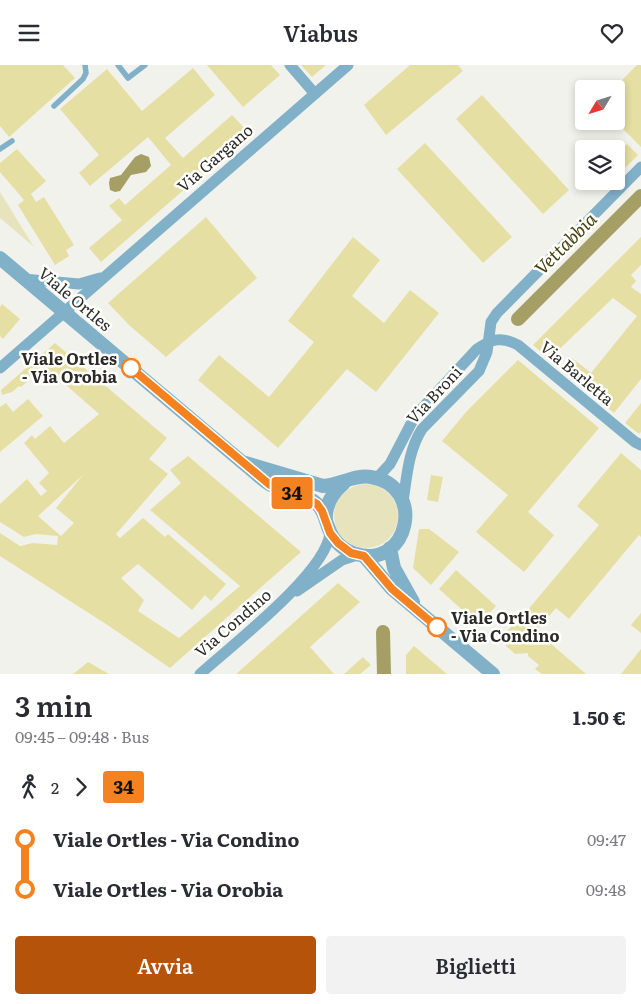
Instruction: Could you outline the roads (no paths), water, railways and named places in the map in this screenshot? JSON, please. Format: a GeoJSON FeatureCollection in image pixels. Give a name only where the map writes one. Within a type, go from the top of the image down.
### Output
{"type":"FeatureCollection","features":[{"type":"Feature","properties":{"kind":"street"},"geometry":{"type":"LineString","coordinates":[[290,65],[315,93]]}},
{"type":"Feature","properties":{"kind":"street","name":"Via Gargano"},"geometry":{"type":"LineString","coordinates":[[0,368],[348,65]]}},
{"type":"Feature","properties":{"kind":"street","name":"Via Broni"},"geometry":{"type":"LineString","coordinates":[[403,501],[412,448],[416,439],[422,429],[479,371],[487,353],[491,322],[497,313],[641,167]]}},
{"type":"Feature","properties":{"kind":"street","name":"Viale Ortles"},"geometry":{"type":"LineString","coordinates":[[0,259],[270,485],[305,497],[317,504],[328,527],[341,547],[361,555],[392,589],[493,674]]}},
{"type":"Feature","properties":{"kind":"street","name":"Via Gargano"},"geometry":{"type":"LineString","coordinates":[[23,279],[79,284],[104,277]]}},
{"type":"Feature","properties":{"kind":"street","name":"Via Barletta"},"geometry":{"type":"LineString","coordinates":[[488,341],[506,340],[518,345],[634,442],[641,445]]}},
{"type":"Feature","properties":{"kind":"street","name":"Via Broni"},"geometry":{"type":"LineString","coordinates":[[377,478],[390,464],[415,416],[477,349],[488,341]]}},
{"type":"Feature","properties":{"kind":"street","name":"Viale Ortles"},"geometry":{"type":"LineString","coordinates":[[242,462],[323,486],[344,482],[357,477],[377,478]]}},
{"type":"Feature","properties":{"kind":"street"},"geometry":{"type":"LineString","coordinates":[[361,555],[379,554],[390,548],[397,542],[404,528],[406,512],[403,501],[392,487],[377,478]]}},
{"type":"Feature","properties":{"kind":"street"},"geometry":{"type":"LineString","coordinates":[[328,527],[328,502],[334,492],[344,482]]}},
{"type":"Feature","properties":{"kind":"street","name":"Via Condino"},"geometry":{"type":"LineString","coordinates":[[200,674],[289,596],[327,548],[328,527]]}},
{"type":"Feature","properties":{"kind":"street","name":"Viale Ortles"},"geometry":{"type":"LineString","coordinates":[[390,548],[394,568],[417,610]]}},
{"type":"Feature","properties":{"kind":"street","name":"Via Condino"},"geometry":{"type":"LineString","coordinates":[[289,596],[342,560],[361,555]]}},
{"type":"Feature","properties":{"kind":"lane"},"geometry":{"type":"LineString","coordinates":[[54,106],[84,79],[86,73],[85,65]]}},
{"type":"Feature","properties":{"kind":"lane"},"geometry":{"type":"LineString","coordinates":[[118,65],[128,79],[145,65]]}},
{"type":"Feature","properties":{"kind":"lane"},"geometry":{"type":"LineString","coordinates":[[0,149],[12,141]]}},
{"type":"Feature","properties":{"kind":"waterway","name":"Vettabbia"},"geometry":{"type":"LineString","coordinates":[[518,319],[641,196]]}},
{"type":"Feature","properties":{"kind":"waterway","name":"Vettabbia"},"geometry":{"type":"LineString","coordinates":[[383,632],[384,674]]}},
{"type":"Feature","properties":{"kind":"place","name":"Viale Ortles - Via Orobia"},"geometry":{"type":"Point","coordinates":[131,368]}},
{"type":"Feature","properties":{"kind":"place","name":"Viale Ortles - Via Condino"},"geometry":{"type":"Point","coordinates":[437,627]}}]}
